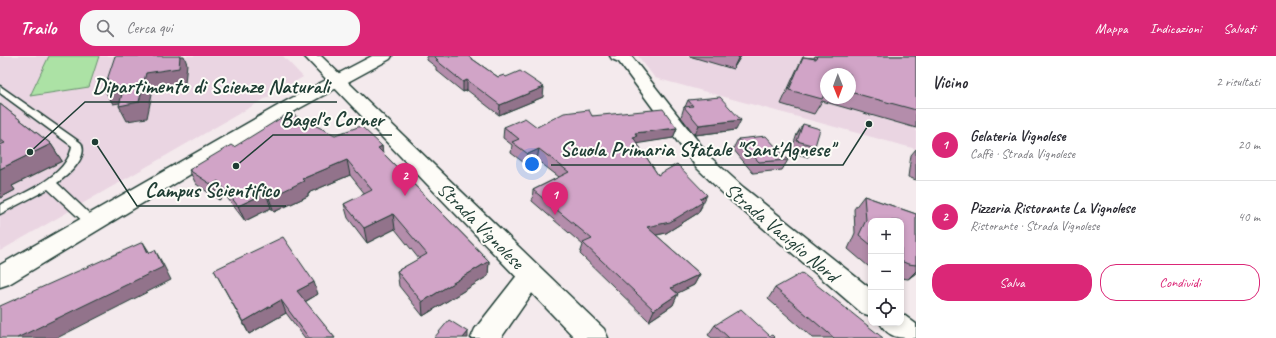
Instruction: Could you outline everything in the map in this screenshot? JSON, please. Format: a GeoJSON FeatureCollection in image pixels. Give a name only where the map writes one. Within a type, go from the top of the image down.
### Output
{"type":"FeatureCollection","features":[{"type":"Feature","properties":{"kind":"street","name":"Strada Vignolese"},"geometry":{"type":"LineString","coordinates":[[312,56],[336,82],[594,338]]}},
{"type":"Feature","properties":{"kind":"street"},"geometry":{"type":"LineString","coordinates":[[0,277],[294,104],[384,56]]}},
{"type":"Feature","properties":{"kind":"street","name":"Strada Vaciglio Nord"},"geometry":{"type":"LineString","coordinates":[[623,57],[704,163],[735,192],[868,303]]}},
{"type":"Feature","properties":{"kind":"street","name":"Strada Vignolese"},"geometry":{"type":"LineString","coordinates":[[485,338],[531,276]]}},
{"type":"Feature","properties":{"kind":"street"},"geometry":{"type":"LineString","coordinates":[[898,326],[913,338]]}},
{"type":"Feature","properties":{"kind":"lane"},"geometry":{"type":"LineString","coordinates":[[0,89],[77,145],[78,151],[72,163],[49,183],[0,210]]}},
{"type":"Feature","properties":{"kind":"lane"},"geometry":{"type":"LineString","coordinates":[[49,183],[92,223]]}},
{"type":"Feature","properties":{"kind":"shaded area"},"geometry":{"type":"Polygon","coordinates":[[[0,56],[283,56],[303,77],[0,251],[0,56]]]}},
{"type":"Feature","properties":{"kind":"shaded area"},"geometry":{"type":"Polygon","coordinates":[[[638,56],[865,56],[916,68],[916,149],[655,78],[638,56]]]}},
{"type":"Feature","properties":{"kind":"green space"},"geometry":{"type":"Polygon","coordinates":[[[49,56],[99,56],[89,87],[30,96],[49,56]]]}},
{"type":"Feature","properties":{"kind":"building"},"geometry":{"type":"Polygon","coordinates":[[[115,56],[180,56],[179,68],[146,73],[139,102],[119,106],[124,86],[104,89],[115,56]]]}},
{"type":"Feature","properties":{"kind":"building"},"geometry":{"type":"Polygon","coordinates":[[[434,56],[468,56],[498,77],[504,75],[506,77],[520,71],[544,87],[500,105],[467,80],[463,82],[436,60],[438,60],[434,56]]]}},
{"type":"Feature","properties":{"kind":"building"},"geometry":{"type":"Polygon","coordinates":[[[817,56],[916,56],[916,110],[856,94],[856,68],[820,68],[820,98],[789,90],[803,57],[816,59],[817,56]]]}},
{"type":"Feature","properties":{"kind":"building"},"geometry":{"type":"Polygon","coordinates":[[[720,97],[741,120],[699,125],[684,107],[693,106],[688,100],[720,97]]]}},
{"type":"Feature","properties":{"kind":"building"},"geometry":{"type":"Polygon","coordinates":[[[0,104],[51,144],[0,169],[0,145],[5,143],[0,139],[0,104]]]}},
{"type":"Feature","properties":{"kind":"building"},"geometry":{"type":"Polygon","coordinates":[[[663,109],[677,128],[635,133],[637,136],[633,137],[658,175],[677,164],[707,195],[700,199],[703,202],[670,222],[647,227],[700,274],[671,288],[678,294],[654,310],[583,243],[592,239],[533,190],[569,172],[539,149],[528,154],[512,142],[519,139],[504,127],[525,118],[537,127],[564,113],[589,110],[592,116],[663,109]]]}},
{"type":"Feature","properties":{"kind":"building"},"geometry":{"type":"Polygon","coordinates":[[[289,113],[335,135],[361,126],[382,146],[378,148],[489,261],[422,302],[397,271],[427,254],[393,214],[364,228],[344,204],[372,190],[347,160],[302,179],[304,181],[269,198],[266,193],[238,206],[218,181],[212,185],[189,170],[231,145],[234,147],[289,113]]]}},
{"type":"Feature","properties":{"kind":"building"},"geometry":{"type":"Polygon","coordinates":[[[803,124],[820,129],[815,146],[797,141],[803,124]]]}},
{"type":"Feature","properties":{"kind":"building"},"geometry":{"type":"Polygon","coordinates":[[[766,136],[788,160],[759,162],[738,139],[766,136]]]}},
{"type":"Feature","properties":{"kind":"building"},"geometry":{"type":"Polygon","coordinates":[[[864,196],[916,214],[916,265],[904,262],[904,218],[868,218],[868,242],[859,235],[866,220],[864,196]]]}},
{"type":"Feature","properties":{"kind":"building"},"geometry":{"type":"Polygon","coordinates":[[[283,237],[314,282],[297,291],[335,338],[309,338],[281,300],[243,322],[214,270],[283,237]]]}},
{"type":"Feature","properties":{"kind":"building"},"geometry":{"type":"Polygon","coordinates":[[[143,242],[148,253],[155,250],[163,267],[17,338],[0,338],[0,306],[143,242]]]}},
{"type":"Feature","properties":{"kind":"building"},"geometry":{"type":"Polygon","coordinates":[[[802,273],[883,338],[834,338],[775,288],[802,273]]]}},
{"type":"Feature","properties":{"kind":"building"},"geometry":{"type":"Polygon","coordinates":[[[741,309],[770,336],[772,335],[775,338],[729,338],[715,325],[741,309]]]}},
{"type":"Feature","properties":{"kind":"building"},"geometry":{"type":"Polygon","coordinates":[[[449,320],[468,332],[463,338],[434,338],[449,320]]]}},
{"type":"Feature","properties":{"kind":"place","name":"Scuola Primaria Statale \"Sant'Agnese\""},"geometry":{"type":"Point","coordinates":[869,124]}},
{"type":"Feature","properties":{"kind":"place","name":"Campus Scientifico"},"geometry":{"type":"Point","coordinates":[95,142]}},
{"type":"Feature","properties":{"kind":"place","name":"Dipartimento di Scienze Naturali"},"geometry":{"type":"Point","coordinates":[30,152]}},
{"type":"Feature","properties":{"kind":"place","name":"Bagel's Corner"},"geometry":{"type":"Point","coordinates":[236,166]}},
{"type":"Feature","properties":{"kind":"place","name":"Pizzeria Ristorante La Vignolese"},"geometry":{"type":"Point","coordinates":[405,196]}},
{"type":"Feature","properties":{"kind":"place","name":"Gelateria Vignolese"},"geometry":{"type":"Point","coordinates":[555,215]}}]}
